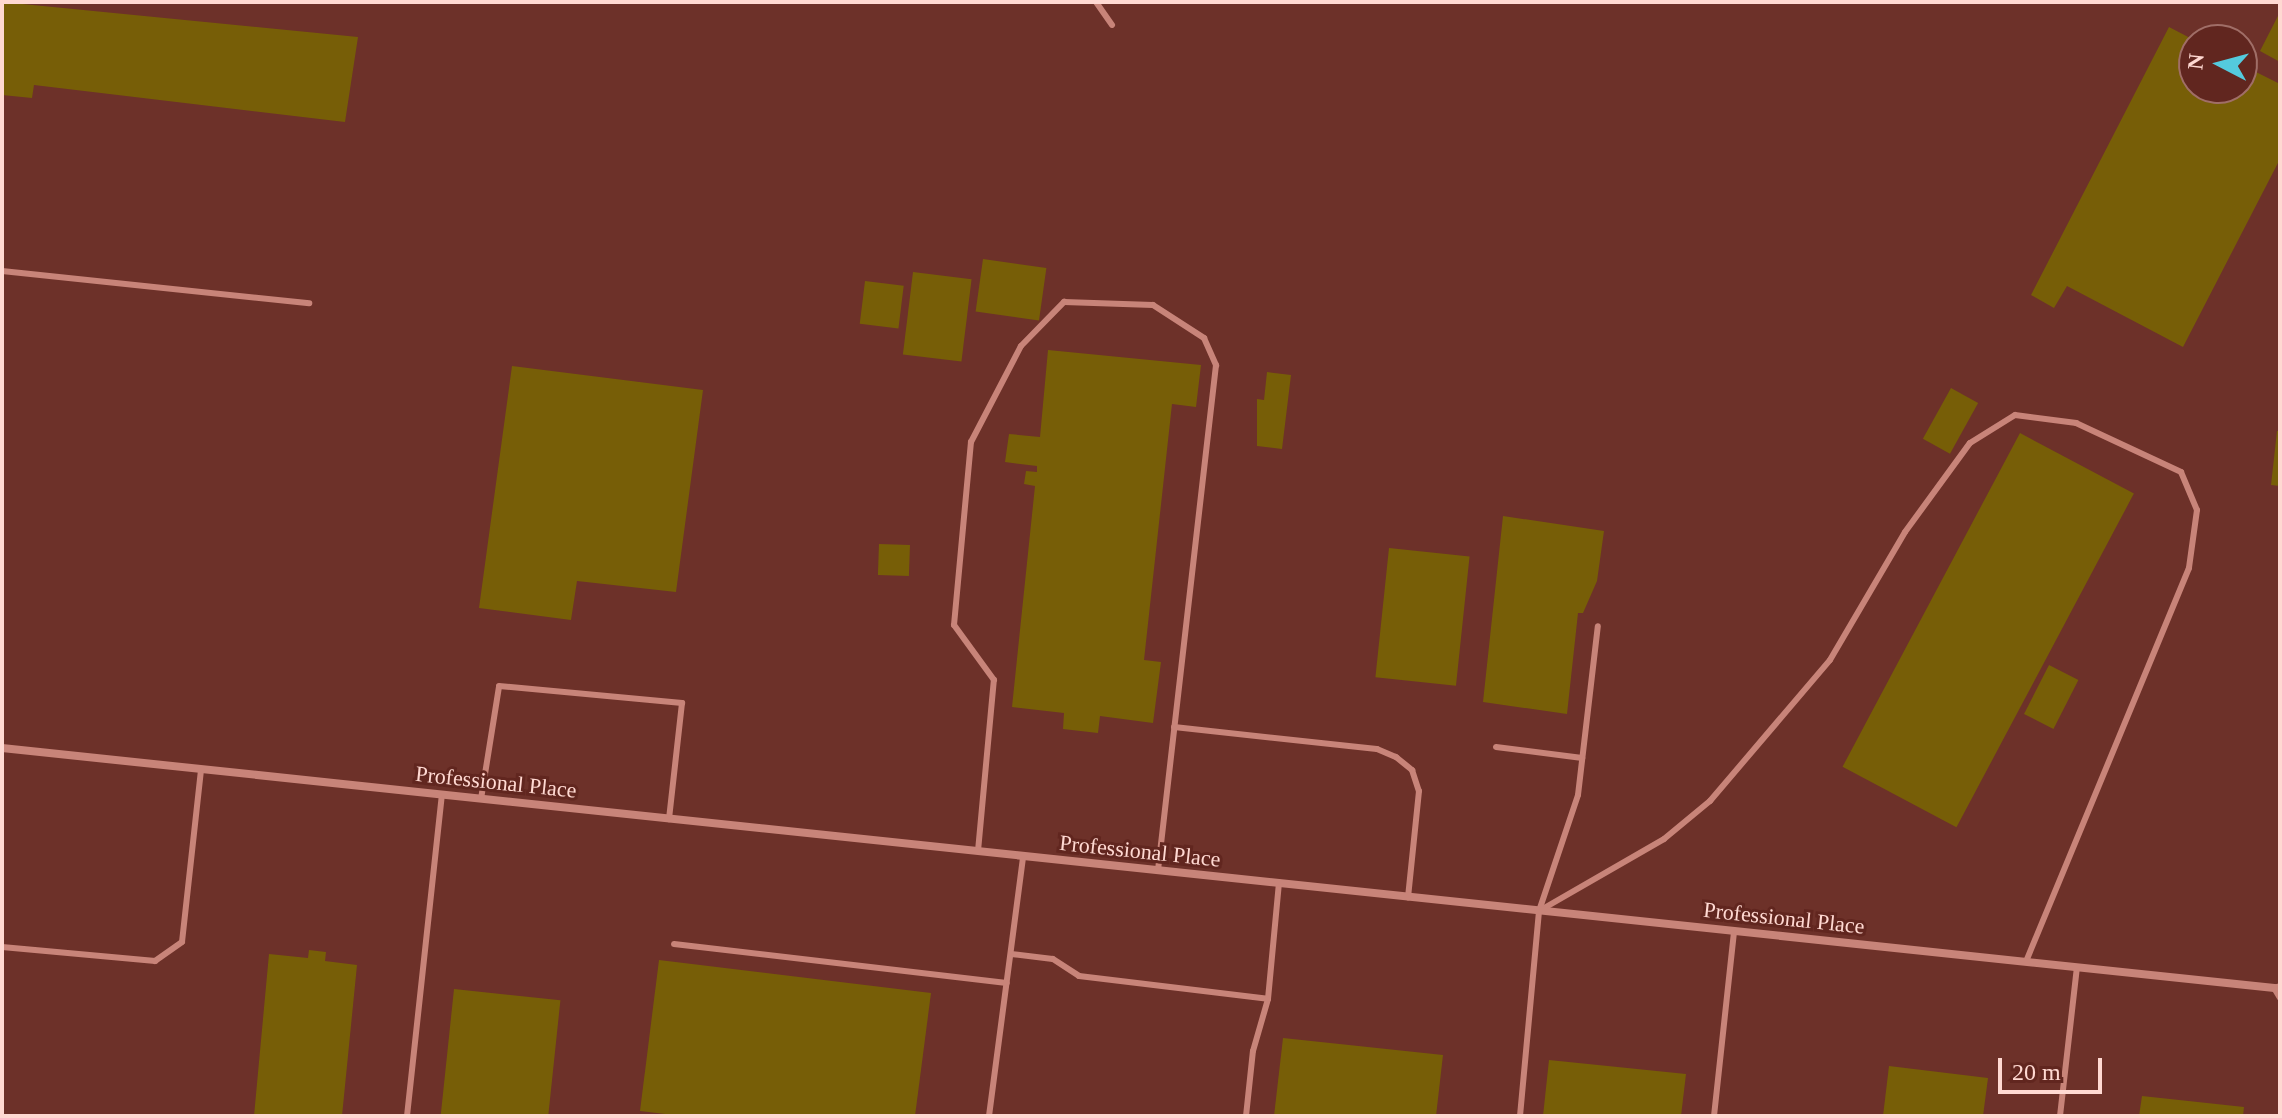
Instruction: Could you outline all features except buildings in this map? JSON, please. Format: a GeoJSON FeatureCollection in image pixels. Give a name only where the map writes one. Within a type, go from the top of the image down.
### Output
{"type":"FeatureCollection","features":[{"type":"Feature","properties":{"kind":"street","name":"Professional Place"},"geometry":{"type":"LineString","coordinates":[[2,748],[2277,987]]}},
{"type":"Feature","properties":{"kind":"lane"},"geometry":{"type":"LineString","coordinates":[[1096,2],[1112,25]]}},
{"type":"Feature","properties":{"kind":"lane"},"geometry":{"type":"LineString","coordinates":[[2,271],[309,303]]}},
{"type":"Feature","properties":{"kind":"lane"},"geometry":{"type":"LineString","coordinates":[[978,851],[994,680],[954,625],[971,442],[1021,346],[1064,302],[1153,305],[1204,338],[1216,365],[1158,870]]}},
{"type":"Feature","properties":{"kind":"lane"},"geometry":{"type":"LineString","coordinates":[[1539,911],[1664,839],[1710,801],[1830,660],[1905,532],[1970,443],[2015,415],[2076,423],[2181,472],[2197,510],[2189,568],[2026,962]]}},
{"type":"Feature","properties":{"kind":"lane"},"geometry":{"type":"LineString","coordinates":[[1520,1116],[1539,911],[1578,795],[1598,626]]}},
{"type":"Feature","properties":{"kind":"lane"},"geometry":{"type":"LineString","coordinates":[[481,799],[499,686],[682,703],[669,819]]}},
{"type":"Feature","properties":{"kind":"lane"},"geometry":{"type":"LineString","coordinates":[[1174,727],[1377,749],[1396,757],[1412,770],[1419,791],[1408,897]]}},
{"type":"Feature","properties":{"kind":"lane"},"geometry":{"type":"LineString","coordinates":[[1496,747],[1582,758]]}},
{"type":"Feature","properties":{"kind":"lane"},"geometry":{"type":"LineString","coordinates":[[2,947],[155,961],[182,942],[201,769]]}},
{"type":"Feature","properties":{"kind":"lane"},"geometry":{"type":"LineString","coordinates":[[407,1116],[442,795]]}},
{"type":"Feature","properties":{"kind":"lane"},"geometry":{"type":"LineString","coordinates":[[989,1116],[1023,857]]}},
{"type":"Feature","properties":{"kind":"lane"},"geometry":{"type":"LineString","coordinates":[[1246,1116],[1253,1051],[1268,999],[1279,883]]}},
{"type":"Feature","properties":{"kind":"lane"},"geometry":{"type":"LineString","coordinates":[[1714,1116],[1734,931]]}},
{"type":"Feature","properties":{"kind":"lane"},"geometry":{"type":"LineString","coordinates":[[674,944],[1007,983]]}},
{"type":"Feature","properties":{"kind":"lane"},"geometry":{"type":"LineString","coordinates":[[1011,954],[1053,959],[1079,976],[1268,999]]}},
{"type":"Feature","properties":{"kind":"lane"},"geometry":{"type":"LineString","coordinates":[[2060,1116],[2077,967]]}},
{"type":"Feature","properties":{"kind":"lane"},"geometry":{"type":"LineString","coordinates":[[2277,987],[2280,998]]}}]}
